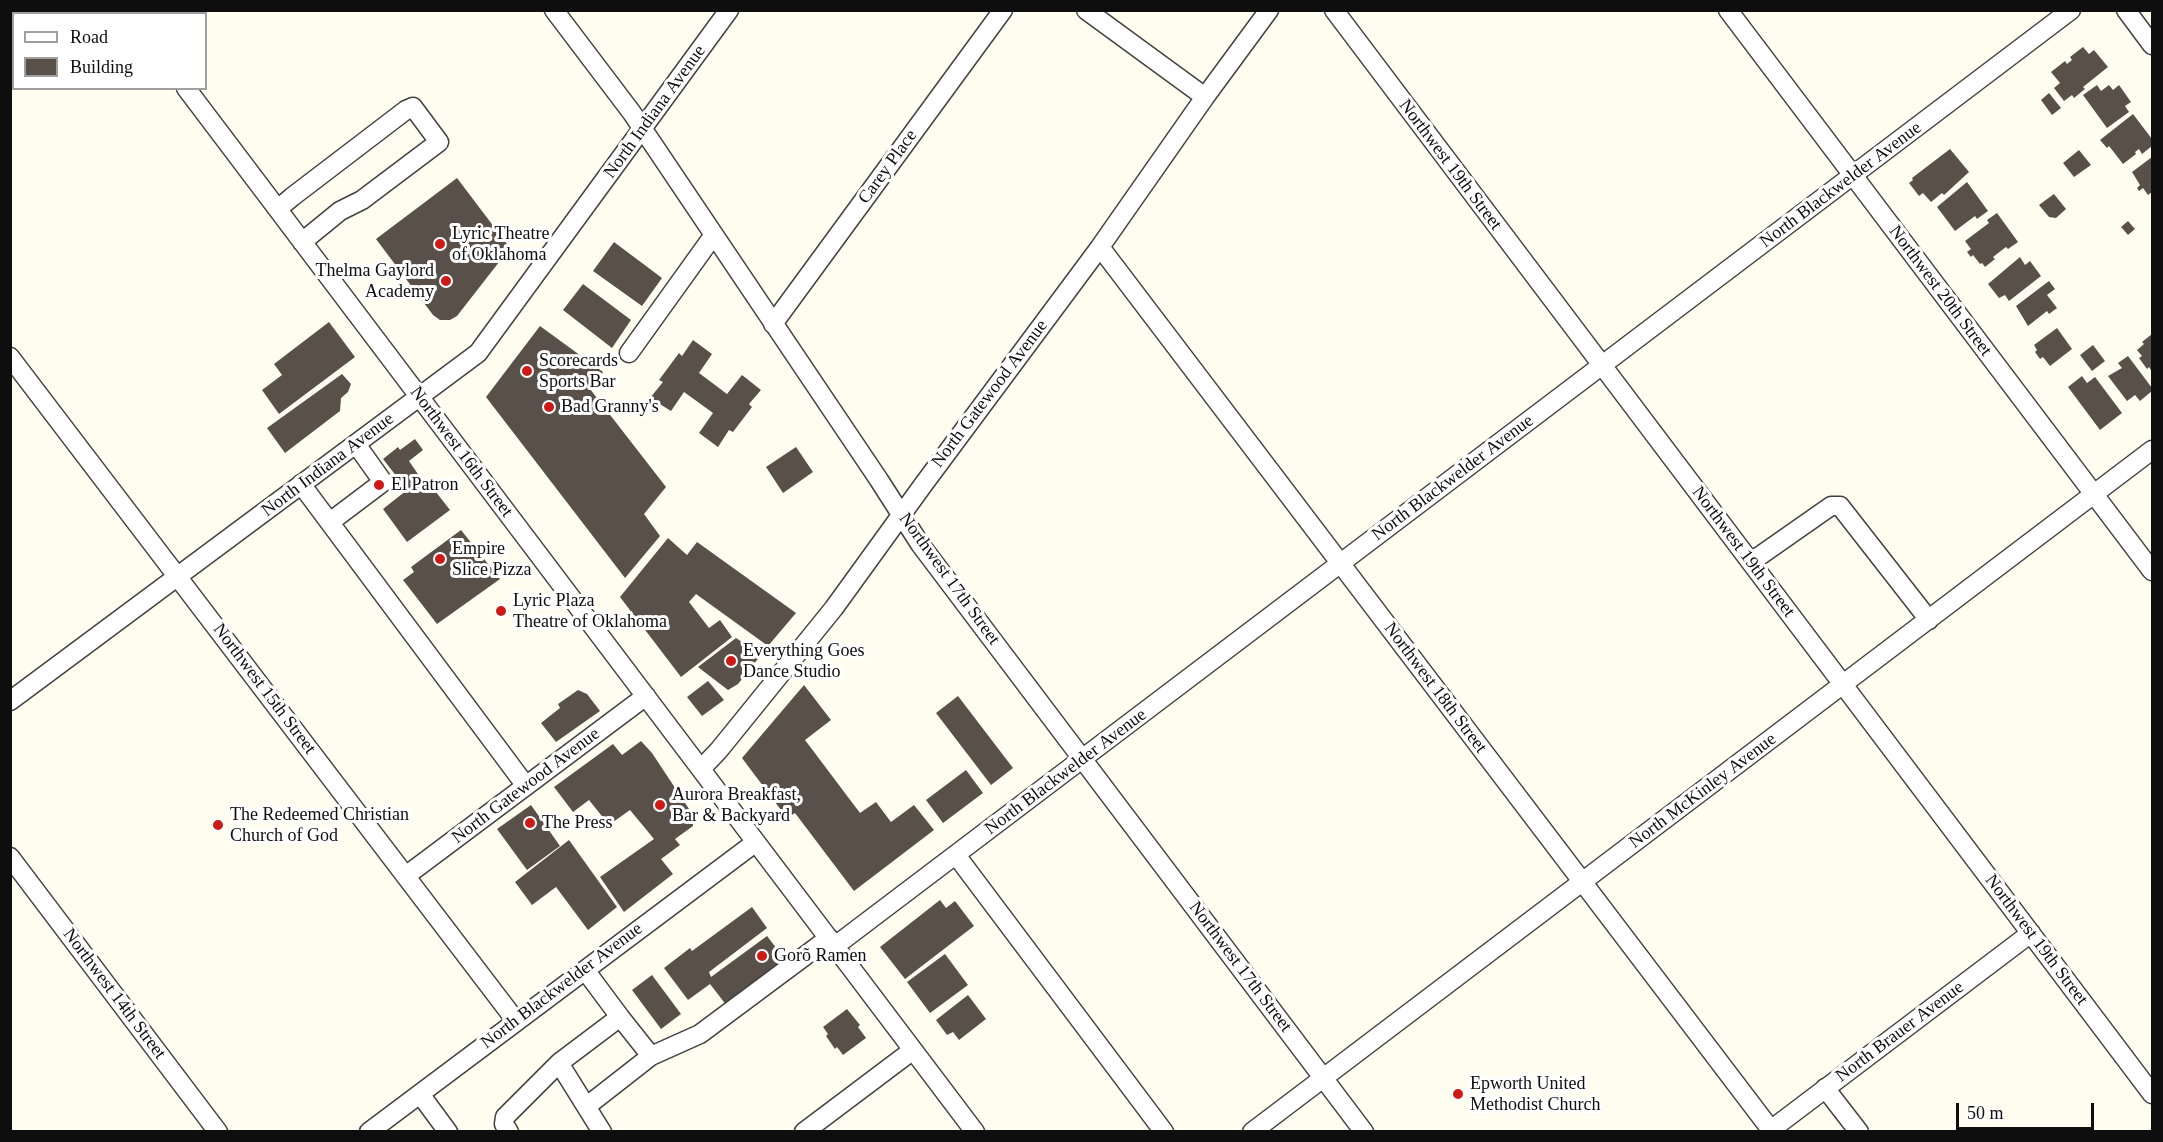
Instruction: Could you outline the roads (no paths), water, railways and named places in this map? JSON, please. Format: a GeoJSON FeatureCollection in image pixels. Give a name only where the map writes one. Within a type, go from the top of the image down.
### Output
{"type":"FeatureCollection","features":[{"type":"Feature","properties":{"kind":"street","name":"Northwest 17th Street"},"geometry":{"type":"LineString","coordinates":[[554,10],[642,130],[920,544],[1364,1131]]}},
{"type":"Feature","properties":{"kind":"street","name":"North Indiana Avenue"},"geometry":{"type":"LineString","coordinates":[[10,701],[478,353],[729,10]]}},
{"type":"Feature","properties":{"kind":"street","name":"Carey Place"},"geometry":{"type":"LineString","coordinates":[[772,324],[1003,10]]}},
{"type":"Feature","properties":{"kind":"street"},"geometry":{"type":"LineString","coordinates":[[1086,10],[1205,97]]}},
{"type":"Feature","properties":{"kind":"street","name":"North Gatewood Avenue"},"geometry":{"type":"LineString","coordinates":[[701,769],[800,652],[1100,247],[1269,10]]}},
{"type":"Feature","properties":{"kind":"street","name":"Northwest 19th Street"},"geometry":{"type":"LineString","coordinates":[[1334,10],[2152,1095]]}},
{"type":"Feature","properties":{"kind":"street","name":"Northwest 20th Street"},"geometry":{"type":"LineString","coordinates":[[1728,10],[2152,571]]}},
{"type":"Feature","properties":{"kind":"street","name":"North Blackwelder Avenue"},"geometry":{"type":"LineString","coordinates":[[587,1106],[651,1056],[700,1034],[956,855],[2071,10]]}},
{"type":"Feature","properties":{"kind":"street"},"geometry":{"type":"LineString","coordinates":[[2127,10],[2152,45]]}},
{"type":"Feature","properties":{"kind":"street","name":"Northwest 16th Street"},"geometry":{"type":"LineString","coordinates":[[188,90],[975,1131]]}},
{"type":"Feature","properties":{"kind":"street"},"geometry":{"type":"LineString","coordinates":[[278,209],[406,110],[413,107],[439,141],[362,200],[340,211],[302,242]]}},
{"type":"Feature","properties":{"kind":"street"},"geometry":{"type":"LineString","coordinates":[[629,353],[713,236]]}},
{"type":"Feature","properties":{"kind":"street","name":"Northwest 18th Street"},"geometry":{"type":"LineString","coordinates":[[1100,247],[1770,1130]]}},
{"type":"Feature","properties":{"kind":"street","name":"Northwest 15th Street"},"geometry":{"type":"LineString","coordinates":[[10,357],[516,1021]]}},
{"type":"Feature","properties":{"kind":"street"},"geometry":{"type":"LineString","coordinates":[[330,522],[383,482],[356,444]]}},
{"type":"Feature","properties":{"kind":"street","name":"North McKinley Avenue"},"geometry":{"type":"LineString","coordinates":[[1252,1131],[2152,450]]}},
{"type":"Feature","properties":{"kind":"street"},"geometry":{"type":"LineString","coordinates":[[301,484],[526,786]]}},
{"type":"Feature","properties":{"kind":"street"},"geometry":{"type":"LineString","coordinates":[[1751,562],[1831,506],[1840,506],[1929,620]]}},
{"type":"Feature","properties":{"kind":"street","name":"North Gatewood Avenue"},"geometry":{"type":"LineString","coordinates":[[407,875],[646,696]]}},
{"type":"Feature","properties":{"kind":"street","name":"North Blackwelder Avenue"},"geometry":{"type":"LineString","coordinates":[[369,1131],[756,842]]}},
{"type":"Feature","properties":{"kind":"street"},"geometry":{"type":"LineString","coordinates":[[956,855],[1164,1131]]}},
{"type":"Feature","properties":{"kind":"street","name":"Northwest 14th Street"},"geometry":{"type":"LineString","coordinates":[[10,857],[218,1131]]}},
{"type":"Feature","properties":{"kind":"street","name":"North Brauer Avenue"},"geometry":{"type":"LineString","coordinates":[[1770,1130],[2031,933]]}},
{"type":"Feature","properties":{"kind":"street"},"geometry":{"type":"LineString","coordinates":[[585,970],[651,1056]]}},
{"type":"Feature","properties":{"kind":"street"},"geometry":{"type":"LineString","coordinates":[[509,1131],[504,1124],[505,1117],[559,1063],[620,1017]]}},
{"type":"Feature","properties":{"kind":"street"},"geometry":{"type":"LineString","coordinates":[[804,1131],[913,1050]]}},
{"type":"Feature","properties":{"kind":"street"},"geometry":{"type":"LineString","coordinates":[[559,1063],[602,1131]]}},
{"type":"Feature","properties":{"kind":"street"},"geometry":{"type":"LineString","coordinates":[[1826,1088],[1852,1129]]}},
{"type":"Feature","properties":{"kind":"street"},"geometry":{"type":"LineString","coordinates":[[420,1094],[448,1131]]}},
{"type":"Feature","properties":{"kind":"place","name":"Lyric Theatre of Oklahoma"},"geometry":{"type":"Point","coordinates":[440,244]}},
{"type":"Feature","properties":{"kind":"place","name":"Thelma Gaylord Academy"},"geometry":{"type":"Point","coordinates":[446,281]}},
{"type":"Feature","properties":{"kind":"place","name":"Scorecards Sports Bar"},"geometry":{"type":"Point","coordinates":[527,371]}},
{"type":"Feature","properties":{"kind":"place","name":"Bad Granny's"},"geometry":{"type":"Point","coordinates":[549,407]}},
{"type":"Feature","properties":{"kind":"place","name":"El Patron"},"geometry":{"type":"Point","coordinates":[379,485]}},
{"type":"Feature","properties":{"kind":"place","name":"Empire Slice Pizza"},"geometry":{"type":"Point","coordinates":[440,559]}},
{"type":"Feature","properties":{"kind":"place","name":"Lyric Plaza Theatre of Oklahoma"},"geometry":{"type":"Point","coordinates":[501,611]}},
{"type":"Feature","properties":{"kind":"place","name":"Everything Goes Dance Studio"},"geometry":{"type":"Point","coordinates":[731,661]}},
{"type":"Feature","properties":{"kind":"place","name":"Aurora Breakfast, Bar & Backyard"},"geometry":{"type":"Point","coordinates":[660,805]}},
{"type":"Feature","properties":{"kind":"place","name":"The Press"},"geometry":{"type":"Point","coordinates":[530,823]}},
{"type":"Feature","properties":{"kind":"place","name":"The Redeemed Christian Church of God"},"geometry":{"type":"Point","coordinates":[218,825]}},
{"type":"Feature","properties":{"kind":"place","name":"Gorõ Ramen"},"geometry":{"type":"Point","coordinates":[762,956]}},
{"type":"Feature","properties":{"kind":"place","name":"Epworth United Methodist Church"},"geometry":{"type":"Point","coordinates":[1458,1094]}}]}
